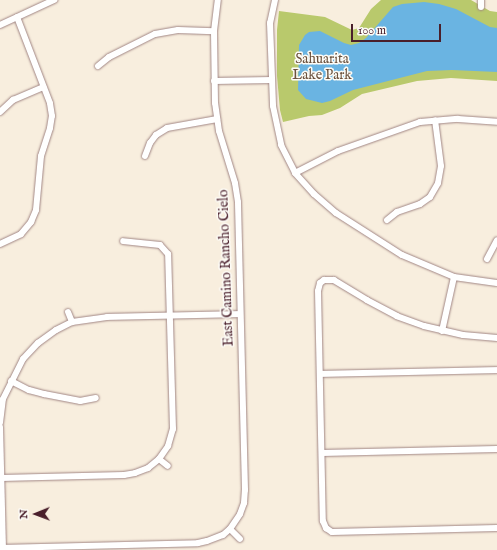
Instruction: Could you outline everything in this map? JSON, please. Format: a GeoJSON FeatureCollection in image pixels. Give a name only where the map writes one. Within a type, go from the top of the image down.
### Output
{"type":"FeatureCollection","features":[{"type":"Feature","properties":{"kind":"street"},"geometry":{"type":"LineString","coordinates":[[0,25],[54,0]]}},
{"type":"Feature","properties":{"kind":"street","name":"East Camino Rancho Cielo"},"geometry":{"type":"LineString","coordinates":[[218,0],[214,30],[214,81],[217,119],[223,147],[235,183],[238,202],[244,503],[240,514],[230,529]]}},
{"type":"Feature","properties":{"kind":"street"},"geometry":{"type":"LineString","coordinates":[[274,0],[270,23],[273,106],[281,145],[295,173],[314,194],[336,213],[402,255],[454,278],[497,283]]}},
{"type":"Feature","properties":{"kind":"street"},"geometry":{"type":"LineString","coordinates":[[0,244],[20,234],[31,222],[36,210],[40,162],[52,116],[50,103],[16,17]]}},
{"type":"Feature","properties":{"kind":"street"},"geometry":{"type":"LineString","coordinates":[[98,66],[109,57],[161,33],[178,30],[214,30]]}},
{"type":"Feature","properties":{"kind":"street"},"geometry":{"type":"LineString","coordinates":[[214,81],[272,80]]}},
{"type":"Feature","properties":{"kind":"street"},"geometry":{"type":"LineString","coordinates":[[0,112],[14,100],[44,87]]}},
{"type":"Feature","properties":{"kind":"street"},"geometry":{"type":"LineString","coordinates":[[145,156],[150,143],[156,134],[167,128],[217,119]]}},
{"type":"Feature","properties":{"kind":"street"},"geometry":{"type":"LineString","coordinates":[[295,173],[338,151],[403,127],[435,120],[458,119],[497,122]]}},
{"type":"Feature","properties":{"kind":"street"},"geometry":{"type":"LineString","coordinates":[[388,220],[397,212],[420,204],[430,197],[439,177],[440,166],[435,120]]}},
{"type":"Feature","properties":{"kind":"street"},"geometry":{"type":"LineString","coordinates":[[420,204],[424,211]]}},
{"type":"Feature","properties":{"kind":"street"},"geometry":{"type":"LineString","coordinates":[[487,259],[497,240]]}},
{"type":"Feature","properties":{"kind":"street"},"geometry":{"type":"LineString","coordinates":[[1,478],[124,475],[148,468],[159,459],[168,446],[173,428],[168,254],[160,245],[123,241]]}},
{"type":"Feature","properties":{"kind":"street"},"geometry":{"type":"LineString","coordinates":[[442,331],[454,278]]}},
{"type":"Feature","properties":{"kind":"street"},"geometry":{"type":"LineString","coordinates":[[497,338],[463,335],[442,331],[397,316],[334,280],[324,280],[320,283],[318,291],[323,521],[326,528],[332,532],[497,528]]}},
{"type":"Feature","properties":{"kind":"street"},"geometry":{"type":"LineString","coordinates":[[68,312],[72,322]]}},
{"type":"Feature","properties":{"kind":"street"},"geometry":{"type":"LineString","coordinates":[[0,423],[3,399],[23,359],[38,343],[56,330],[72,322],[107,317],[240,314]]}},
{"type":"Feature","properties":{"kind":"street"},"geometry":{"type":"LineString","coordinates":[[320,374],[497,370]]}},
{"type":"Feature","properties":{"kind":"street"},"geometry":{"type":"LineString","coordinates":[[11,381],[29,390],[44,394],[80,401],[96,398]]}},
{"type":"Feature","properties":{"kind":"street"},"geometry":{"type":"LineString","coordinates":[[0,427],[1,548],[198,543],[216,538],[230,529],[240,539]]}},
{"type":"Feature","properties":{"kind":"street"},"geometry":{"type":"LineString","coordinates":[[322,453],[497,449]]}},
{"type":"Feature","properties":{"kind":"street"},"geometry":{"type":"LineString","coordinates":[[159,459],[168,466]]}},
{"type":"Feature","properties":{"kind":"green space","name":"Sahuarita Lake Park"},"geometry":{"type":"Polygon","coordinates":[[[381,0],[471,0],[490,11],[497,12],[497,81],[451,78],[417,81],[362,94],[340,108],[322,115],[309,116],[283,122],[280,110],[277,76],[277,30],[279,11],[325,17],[352,30],[359,28],[371,9],[381,0]]]}},
{"type":"Feature","properties":{"kind":"water","name":"Sahuarita Lake Park"},"geometry":{"type":"Polygon","coordinates":[[[424,2],[439,4],[456,9],[490,27],[497,28],[497,72],[452,70],[427,71],[353,90],[330,101],[322,103],[306,99],[298,90],[299,45],[305,35],[309,32],[320,31],[351,45],[359,43],[366,38],[393,7],[402,4],[424,2]]]}}]}
